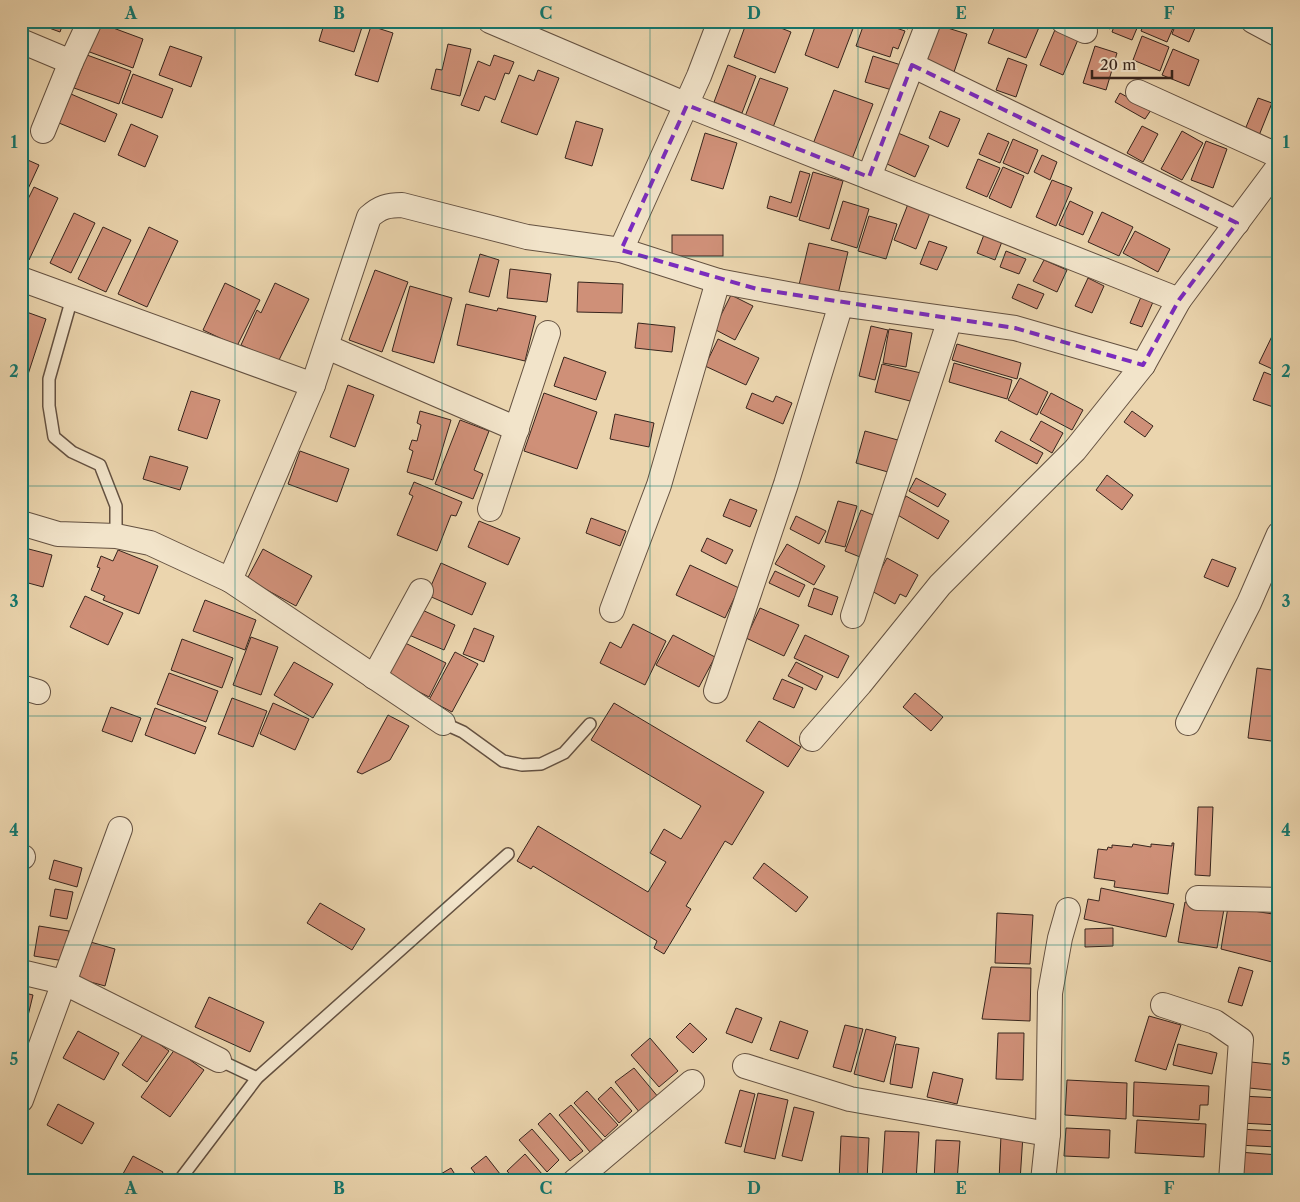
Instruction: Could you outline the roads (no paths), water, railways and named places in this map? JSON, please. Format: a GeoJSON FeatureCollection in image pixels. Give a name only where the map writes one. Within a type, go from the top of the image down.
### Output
{"type":"FeatureCollection","features":[{"type":"Feature","properties":{"kind":"street"},"geometry":{"type":"LineString","coordinates":[[43,131],[90,21]]}},
{"type":"Feature","properties":{"kind":"street"},"geometry":{"type":"LineString","coordinates":[[490,21],[686,105],[1178,300]]}},
{"type":"Feature","properties":{"kind":"street"},"geometry":{"type":"LineString","coordinates":[[621,250],[686,105],[720,21]]}},
{"type":"Feature","properties":{"kind":"street"},"geometry":{"type":"LineString","coordinates":[[869,177],[929,21]]}},
{"type":"Feature","properties":{"kind":"street"},"geometry":{"type":"LineString","coordinates":[[1063,21],[1085,31]]}},
{"type":"Feature","properties":{"kind":"street"},"geometry":{"type":"LineString","coordinates":[[1253,21],[1279,35]]}},
{"type":"Feature","properties":{"kind":"street"},"geometry":{"type":"LineString","coordinates":[[21,41],[71,62]]}},
{"type":"Feature","properties":{"kind":"street"},"geometry":{"type":"LineString","coordinates":[[912,66],[1237,223]]}},
{"type":"Feature","properties":{"kind":"street"},"geometry":{"type":"LineString","coordinates":[[1138,92],[1279,156]]}},
{"type":"Feature","properties":{"kind":"street"},"geometry":{"type":"LineString","coordinates":[[812,740],[940,585],[1075,450],[1143,365],[1178,300],[1279,166]]}},
{"type":"Feature","properties":{"kind":"street"},"geometry":{"type":"LineString","coordinates":[[230,580],[313,385],[369,216],[378,209],[389,205],[402,205],[527,236],[621,250],[718,281],[841,304],[1015,328],[1143,365]]}},
{"type":"Feature","properties":{"kind":"street"},"geometry":{"type":"LineString","coordinates":[[21,279],[313,385]]}},
{"type":"Feature","properties":{"kind":"street"},"geometry":{"type":"LineString","coordinates":[[612,610],[659,485],[718,281]]}},
{"type":"Feature","properties":{"kind":"street"},"geometry":{"type":"LineString","coordinates":[[716,691],[786,484],[841,304]]}},
{"type":"Feature","properties":{"kind":"street"},"geometry":{"type":"LineString","coordinates":[[854,616],[950,319]]}},
{"type":"Feature","properties":{"kind":"street"},"geometry":{"type":"LineString","coordinates":[[490,509],[548,333]]}},
{"type":"Feature","properties":{"kind":"street"},"geometry":{"type":"LineString","coordinates":[[326,347],[517,428]]}},
{"type":"Feature","properties":{"kind":"street"},"geometry":{"type":"LineString","coordinates":[[21,523],[58,534],[116,536],[150,543],[230,580],[443,722]]}},
{"type":"Feature","properties":{"kind":"street"},"geometry":{"type":"LineString","coordinates":[[1188,723],[1249,603],[1279,534]]}},
{"type":"Feature","properties":{"kind":"street"},"geometry":{"type":"LineString","coordinates":[[374,677],[421,591]]}},
{"type":"Feature","properties":{"kind":"street"},"geometry":{"type":"LineString","coordinates":[[21,1100],[120,829]]}},
{"type":"Feature","properties":{"kind":"street"},"geometry":{"type":"LineString","coordinates":[[1198,898],[1279,900]]}},
{"type":"Feature","properties":{"kind":"street"},"geometry":{"type":"LineString","coordinates":[[1043,1181],[1048,1134],[1050,993],[1060,938],[1068,910]]}},
{"type":"Feature","properties":{"kind":"street"},"geometry":{"type":"LineString","coordinates":[[21,972],[64,982],[219,1060]]}},
{"type":"Feature","properties":{"kind":"street"},"geometry":{"type":"LineString","coordinates":[[1163,1005],[1215,1022],[1241,1040],[1231,1181]]}},
{"type":"Feature","properties":{"kind":"street"},"geometry":{"type":"LineString","coordinates":[[745,1066],[850,1098],[1048,1134]]}},
{"type":"Feature","properties":{"kind":"street"},"geometry":{"type":"LineString","coordinates":[[575,1181],[692,1082]]}},
{"type":"Feature","properties":{"kind":"lane"},"geometry":{"type":"LineString","coordinates":[[72,298],[49,379],[49,406],[54,436],[72,452],[100,465],[116,506],[116,536]]}},
{"type":"Feature","properties":{"kind":"lane"},"geometry":{"type":"LineString","coordinates":[[443,722],[463,732],[504,761],[522,765],[542,764],[564,753],[590,724]]}},
{"type":"Feature","properties":{"kind":"lane"},"geometry":{"type":"LineString","coordinates":[[179,1181],[257,1078],[508,854]]}},
{"type":"Feature","properties":{"kind":"lane"},"geometry":{"type":"LineString","coordinates":[[219,1060],[257,1078]]}}]}
